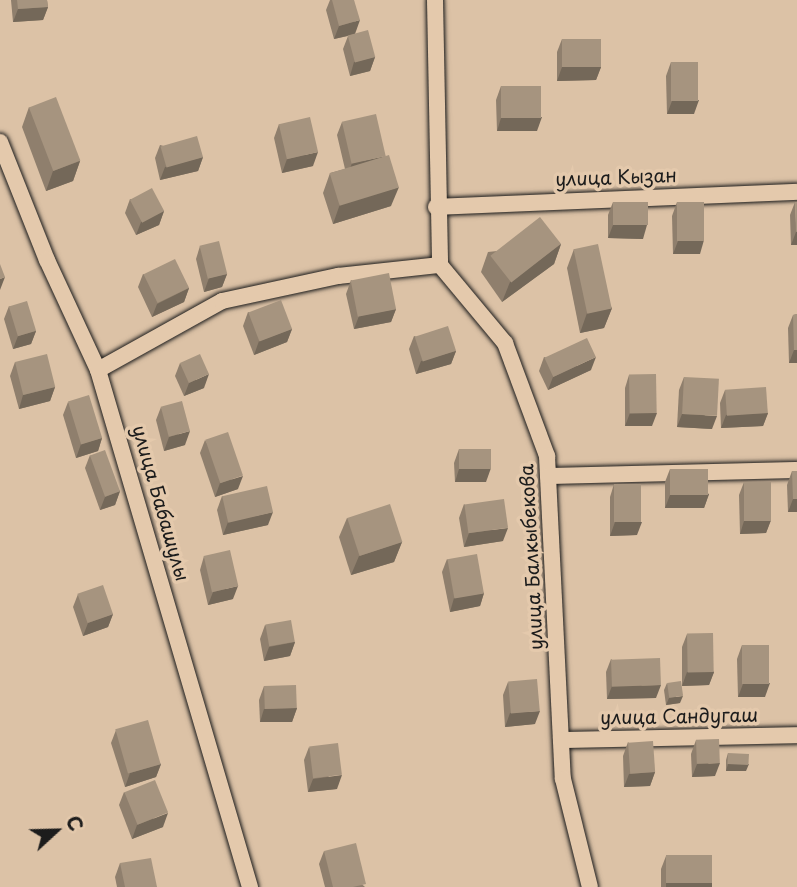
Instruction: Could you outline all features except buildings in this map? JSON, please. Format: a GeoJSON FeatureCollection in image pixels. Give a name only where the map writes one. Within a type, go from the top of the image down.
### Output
{"type":"FeatureCollection","features":[{"type":"Feature","properties":{"kind":"street"},"geometry":{"type":"LineString","coordinates":[[98,370],[222,301],[338,276],[440,265],[436,207],[435,0]]}},
{"type":"Feature","properties":{"kind":"street","name":"улица Бабашулы"},"geometry":{"type":"LineString","coordinates":[[0,142],[47,260],[98,370],[250,887]]}},
{"type":"Feature","properties":{"kind":"street","name":"улица Кызан"},"geometry":{"type":"LineString","coordinates":[[436,207],[797,192]]}},
{"type":"Feature","properties":{"kind":"street","name":"улица Балкыбекова"},"geometry":{"type":"LineString","coordinates":[[440,265],[505,343],[547,456],[563,779],[590,887]]}},
{"type":"Feature","properties":{"kind":"street"},"geometry":{"type":"LineString","coordinates":[[548,476],[797,470]]}},
{"type":"Feature","properties":{"kind":"street","name":"улица Сандугаш"},"geometry":{"type":"LineString","coordinates":[[561,740],[797,735]]}}]}
